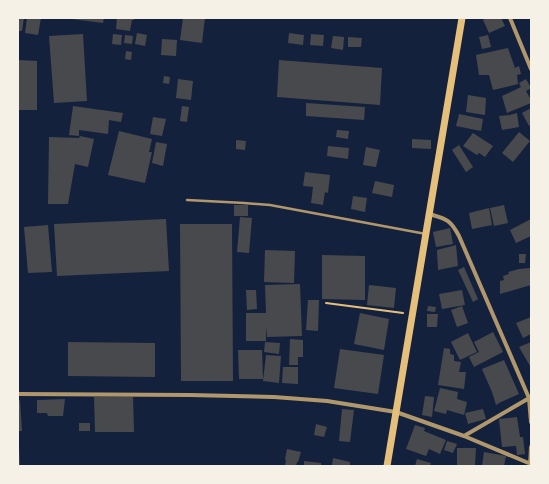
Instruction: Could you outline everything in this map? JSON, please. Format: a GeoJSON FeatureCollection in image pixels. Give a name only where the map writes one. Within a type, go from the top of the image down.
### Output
{"type":"FeatureCollection","features":[{"type":"Feature","properties":{"kind":"main road"},"geometry":{"type":"LineString","coordinates":[[387,466],[462,18]]}},
{"type":"Feature","properties":{"kind":"street"},"geometry":{"type":"LineString","coordinates":[[510,18],[531,69]]}},
{"type":"Feature","properties":{"kind":"street"},"geometry":{"type":"LineString","coordinates":[[429,214],[446,219],[454,227],[459,236],[530,398],[531,422]]}},
{"type":"Feature","properties":{"kind":"street"},"geometry":{"type":"LineString","coordinates":[[18,394],[190,395],[274,397],[327,401],[396,412],[464,436],[531,465],[531,447]]}},
{"type":"Feature","properties":{"kind":"street"},"geometry":{"type":"LineString","coordinates":[[464,436],[530,398]]}},
{"type":"Feature","properties":{"kind":"lane"},"geometry":{"type":"LineString","coordinates":[[187,200],[270,206],[426,234]]}},
{"type":"Feature","properties":{"kind":"path"},"geometry":{"type":"LineString","coordinates":[[326,303],[412,314]]}},
{"type":"Feature","properties":{"kind":"building"},"geometry":{"type":"Polygon","coordinates":[[[18,18],[24,18],[22,31],[18,31],[18,18]]]}},
{"type":"Feature","properties":{"kind":"building"},"geometry":{"type":"Polygon","coordinates":[[[27,18],[41,18],[38,35],[25,33],[27,18]]]}},
{"type":"Feature","properties":{"kind":"building"},"geometry":{"type":"Polygon","coordinates":[[[72,18],[104,18],[103,23],[72,18]]]}},
{"type":"Feature","properties":{"kind":"building"},"geometry":{"type":"Polygon","coordinates":[[[117,18],[134,18],[134,20],[132,20],[130,31],[116,29],[117,18]]]}},
{"type":"Feature","properties":{"kind":"building"},"geometry":{"type":"Polygon","coordinates":[[[183,18],[205,18],[202,43],[180,40],[183,18]]]}},
{"type":"Feature","properties":{"kind":"building"},"geometry":{"type":"Polygon","coordinates":[[[486,18],[501,18],[505,26],[489,33],[483,20],[486,18]]]}},
{"type":"Feature","properties":{"kind":"building"},"geometry":{"type":"Polygon","coordinates":[[[137,33],[147,35],[145,46],[135,44],[137,33]]]}},
{"type":"Feature","properties":{"kind":"building"},"geometry":{"type":"Polygon","coordinates":[[[289,33],[304,35],[303,45],[288,43],[289,33]]]}},
{"type":"Feature","properties":{"kind":"building"},"geometry":{"type":"Polygon","coordinates":[[[83,34],[87,101],[54,103],[49,36],[83,34]]]}},
{"type":"Feature","properties":{"kind":"building"},"geometry":{"type":"Polygon","coordinates":[[[113,34],[122,35],[121,45],[112,44],[113,34]]]}},
{"type":"Feature","properties":{"kind":"building"},"geometry":{"type":"Polygon","coordinates":[[[311,34],[324,35],[323,46],[310,45],[311,34]]]}},
{"type":"Feature","properties":{"kind":"building"},"geometry":{"type":"Polygon","coordinates":[[[125,35],[133,36],[132,44],[124,43],[125,35]]]}},
{"type":"Feature","properties":{"kind":"building"},"geometry":{"type":"Polygon","coordinates":[[[488,35],[491,47],[482,49],[479,37],[488,35]]]}},
{"type":"Feature","properties":{"kind":"building"},"geometry":{"type":"Polygon","coordinates":[[[333,36],[344,37],[343,50],[331,48],[333,36]]]}},
{"type":"Feature","properties":{"kind":"building"},"geometry":{"type":"Polygon","coordinates":[[[348,37],[362,38],[361,47],[348,47],[348,37]]]}},
{"type":"Feature","properties":{"kind":"building"},"geometry":{"type":"Polygon","coordinates":[[[162,39],[177,40],[176,56],[161,55],[162,39]]]}},
{"type":"Feature","properties":{"kind":"building"},"geometry":{"type":"Polygon","coordinates":[[[508,48],[515,68],[519,66],[521,74],[517,75],[518,84],[493,90],[489,75],[479,75],[476,55],[508,48]]]}},
{"type":"Feature","properties":{"kind":"building"},"geometry":{"type":"Polygon","coordinates":[[[126,51],[132,52],[131,60],[125,59],[126,51]]]}},
{"type":"Feature","properties":{"kind":"building"},"geometry":{"type":"Polygon","coordinates":[[[18,60],[37,61],[37,110],[18,110],[18,60]]]}},
{"type":"Feature","properties":{"kind":"building"},"geometry":{"type":"Polygon","coordinates":[[[279,60],[382,68],[380,105],[277,97],[279,60]]]}},
{"type":"Feature","properties":{"kind":"building"},"geometry":{"type":"Polygon","coordinates":[[[164,76],[170,77],[169,84],[163,83],[164,76]]]}},
{"type":"Feature","properties":{"kind":"building"},"geometry":{"type":"Polygon","coordinates":[[[178,79],[193,81],[191,100],[176,98],[178,79]]]}},
{"type":"Feature","properties":{"kind":"building"},"geometry":{"type":"Polygon","coordinates":[[[526,79],[531,88],[526,91],[531,103],[507,113],[502,96],[521,87],[519,83],[526,79]]]}},
{"type":"Feature","properties":{"kind":"building"},"geometry":{"type":"Polygon","coordinates":[[[468,95],[486,98],[485,115],[466,112],[468,95]]]}},
{"type":"Feature","properties":{"kind":"building"},"geometry":{"type":"Polygon","coordinates":[[[306,103],[365,107],[364,120],[306,116],[306,103]]]}},
{"type":"Feature","properties":{"kind":"building"},"geometry":{"type":"Polygon","coordinates":[[[73,106],[123,113],[121,122],[109,120],[108,134],[79,130],[79,136],[69,135],[73,106]]]}},
{"type":"Feature","properties":{"kind":"building"},"geometry":{"type":"Polygon","coordinates":[[[182,106],[189,107],[187,122],[180,121],[182,106]]]}},
{"type":"Feature","properties":{"kind":"building"},"geometry":{"type":"Polygon","coordinates":[[[531,108],[531,125],[529,126],[522,113],[531,108]]]}},
{"type":"Feature","properties":{"kind":"building"},"geometry":{"type":"Polygon","coordinates":[[[517,113],[519,127],[502,130],[499,116],[517,113]]]}},
{"type":"Feature","properties":{"kind":"building"},"geometry":{"type":"Polygon","coordinates":[[[459,114],[483,119],[481,131],[456,126],[459,114]]]}},
{"type":"Feature","properties":{"kind":"building"},"geometry":{"type":"Polygon","coordinates":[[[153,117],[166,119],[162,136],[150,134],[153,117]]]}},
{"type":"Feature","properties":{"kind":"building"},"geometry":{"type":"Polygon","coordinates":[[[337,130],[349,131],[348,139],[336,137],[337,130]]]}},
{"type":"Feature","properties":{"kind":"building"},"geometry":{"type":"Polygon","coordinates":[[[119,131],[152,139],[149,152],[152,152],[145,183],[108,175],[119,131]]]}},
{"type":"Feature","properties":{"kind":"building"},"geometry":{"type":"Polygon","coordinates":[[[519,132],[530,141],[513,162],[502,153],[519,132]]]}},
{"type":"Feature","properties":{"kind":"building"},"geometry":{"type":"Polygon","coordinates":[[[473,133],[493,146],[485,157],[479,153],[477,155],[463,146],[473,133]]]}},
{"type":"Feature","properties":{"kind":"building"},"geometry":{"type":"Polygon","coordinates":[[[80,136],[94,139],[88,167],[75,164],[68,204],[48,204],[49,137],[79,138],[80,136]]]}},
{"type":"Feature","properties":{"kind":"building"},"geometry":{"type":"Polygon","coordinates":[[[412,139],[431,140],[431,149],[412,148],[412,139]]]}},
{"type":"Feature","properties":{"kind":"building"},"geometry":{"type":"Polygon","coordinates":[[[236,140],[246,141],[245,150],[236,149],[236,140]]]}},
{"type":"Feature","properties":{"kind":"building"},"geometry":{"type":"Polygon","coordinates":[[[156,142],[167,144],[163,166],[152,163],[156,142]]]}},
{"type":"Feature","properties":{"kind":"building"},"geometry":{"type":"Polygon","coordinates":[[[459,145],[473,167],[466,172],[452,150],[459,145]]]}},
{"type":"Feature","properties":{"kind":"building"},"geometry":{"type":"Polygon","coordinates":[[[328,146],[349,148],[348,159],[327,156],[328,146]]]}},
{"type":"Feature","properties":{"kind":"building"},"geometry":{"type":"Polygon","coordinates":[[[366,147],[380,150],[376,167],[363,165],[366,147]]]}},
{"type":"Feature","properties":{"kind":"building"},"geometry":{"type":"Polygon","coordinates":[[[305,172],[330,175],[328,193],[325,192],[323,205],[311,203],[313,187],[303,186],[305,172]]]}},
{"type":"Feature","properties":{"kind":"building"},"geometry":{"type":"Polygon","coordinates":[[[375,181],[394,185],[392,197],[372,193],[375,181]]]}},
{"type":"Feature","properties":{"kind":"building"},"geometry":{"type":"Polygon","coordinates":[[[353,196],[367,198],[365,212],[351,209],[353,196]]]}},
{"type":"Feature","properties":{"kind":"building"},"geometry":{"type":"Polygon","coordinates":[[[234,205],[248,205],[248,216],[234,216],[234,205]]]}},
{"type":"Feature","properties":{"kind":"building"},"geometry":{"type":"Polygon","coordinates":[[[504,205],[508,223],[494,226],[490,208],[504,205]]]}},
{"type":"Feature","properties":{"kind":"building"},"geometry":{"type":"Polygon","coordinates":[[[489,208],[492,225],[472,229],[469,213],[489,208]]]}},
{"type":"Feature","properties":{"kind":"building"},"geometry":{"type":"Polygon","coordinates":[[[240,217],[252,218],[249,253],[237,252],[240,217]]]}},
{"type":"Feature","properties":{"kind":"building"},"geometry":{"type":"Polygon","coordinates":[[[166,219],[169,271],[57,276],[54,224],[166,219]]]}},
{"type":"Feature","properties":{"kind":"building"},"geometry":{"type":"Polygon","coordinates":[[[531,219],[531,236],[516,243],[510,230],[531,219]]]}},
{"type":"Feature","properties":{"kind":"building"},"geometry":{"type":"Polygon","coordinates":[[[180,224],[232,224],[233,381],[181,381],[180,224]]]}},
{"type":"Feature","properties":{"kind":"building"},"geometry":{"type":"Polygon","coordinates":[[[48,225],[52,272],[28,273],[24,227],[48,225]]]}},
{"type":"Feature","properties":{"kind":"building"},"geometry":{"type":"Polygon","coordinates":[[[450,228],[453,244],[436,247],[433,232],[450,228]]]}},
{"type":"Feature","properties":{"kind":"building"},"geometry":{"type":"Polygon","coordinates":[[[456,245],[458,266],[438,270],[437,250],[456,245]]]}},
{"type":"Feature","properties":{"kind":"building"},"geometry":{"type":"Polygon","coordinates":[[[265,250],[295,251],[294,283],[264,282],[265,250]]]}},
{"type":"Feature","properties":{"kind":"building"},"geometry":{"type":"Polygon","coordinates":[[[519,254],[526,254],[525,263],[519,263],[519,254]]]}},
{"type":"Feature","properties":{"kind":"building"},"geometry":{"type":"Polygon","coordinates":[[[322,255],[365,256],[365,300],[322,299],[322,255]]]}},
{"type":"Feature","properties":{"kind":"building"},"geometry":{"type":"Polygon","coordinates":[[[464,267],[478,299],[473,302],[458,270],[464,267]]]}},
{"type":"Feature","properties":{"kind":"building"},"geometry":{"type":"Polygon","coordinates":[[[531,268],[531,285],[500,294],[500,281],[504,280],[503,276],[509,274],[508,272],[531,268]]]}},
{"type":"Feature","properties":{"kind":"building"},"geometry":{"type":"Polygon","coordinates":[[[300,284],[302,336],[267,337],[266,326],[266,341],[246,341],[246,313],[266,313],[265,285],[300,284]]]}},
{"type":"Feature","properties":{"kind":"building"},"geometry":{"type":"Polygon","coordinates":[[[369,285],[396,288],[394,308],[367,305],[369,285]]]}},
{"type":"Feature","properties":{"kind":"building"},"geometry":{"type":"Polygon","coordinates":[[[246,290],[256,290],[257,309],[247,310],[246,290]]]}},
{"type":"Feature","properties":{"kind":"building"},"geometry":{"type":"Polygon","coordinates":[[[462,290],[465,305],[442,309],[439,294],[462,290]]]}},
{"type":"Feature","properties":{"kind":"building"},"geometry":{"type":"Polygon","coordinates":[[[308,300],[319,300],[318,331],[306,330],[308,300]]]}},
{"type":"Feature","properties":{"kind":"building"},"geometry":{"type":"Polygon","coordinates":[[[428,306],[436,307],[435,312],[427,311],[428,306]]]}},
{"type":"Feature","properties":{"kind":"building"},"geometry":{"type":"Polygon","coordinates":[[[462,306],[468,323],[457,327],[451,310],[462,306]]]}},
{"type":"Feature","properties":{"kind":"building"},"geometry":{"type":"Polygon","coordinates":[[[360,313],[389,319],[384,350],[354,344],[360,313]]]}},
{"type":"Feature","properties":{"kind":"building"},"geometry":{"type":"Polygon","coordinates":[[[427,314],[438,314],[437,327],[427,327],[427,314]]]}},
{"type":"Feature","properties":{"kind":"building"},"geometry":{"type":"Polygon","coordinates":[[[531,317],[531,334],[523,338],[516,323],[531,317]]]}},
{"type":"Feature","properties":{"kind":"building"},"geometry":{"type":"Polygon","coordinates":[[[493,332],[503,352],[474,367],[469,357],[479,352],[474,342],[493,332]]]}},
{"type":"Feature","properties":{"kind":"building"},"geometry":{"type":"Polygon","coordinates":[[[468,333],[477,352],[460,360],[451,342],[468,333]]]}},
{"type":"Feature","properties":{"kind":"building"},"geometry":{"type":"Polygon","coordinates":[[[290,339],[303,340],[303,357],[298,357],[298,365],[289,365],[290,339]]]}},
{"type":"Feature","properties":{"kind":"building"},"geometry":{"type":"Polygon","coordinates":[[[68,342],[155,343],[155,377],[68,376],[68,342]]]}},
{"type":"Feature","properties":{"kind":"building"},"geometry":{"type":"Polygon","coordinates":[[[265,342],[280,343],[279,354],[264,352],[265,342]]]}},
{"type":"Feature","properties":{"kind":"building"},"geometry":{"type":"Polygon","coordinates":[[[531,342],[531,365],[530,366],[519,347],[531,342]]]}},
{"type":"Feature","properties":{"kind":"building"},"geometry":{"type":"Polygon","coordinates":[[[444,348],[450,349],[450,354],[454,355],[454,361],[461,362],[459,372],[466,372],[464,389],[438,385],[444,348]]]}},
{"type":"Feature","properties":{"kind":"building"},"geometry":{"type":"Polygon","coordinates":[[[340,349],[384,355],[378,394],[334,388],[340,349]]]}},
{"type":"Feature","properties":{"kind":"building"},"geometry":{"type":"Polygon","coordinates":[[[238,350],[262,350],[263,379],[239,379],[238,350]]]}},
{"type":"Feature","properties":{"kind":"building"},"geometry":{"type":"Polygon","coordinates":[[[266,355],[281,356],[279,383],[263,381],[266,355]]]}},
{"type":"Feature","properties":{"kind":"building"},"geometry":{"type":"Polygon","coordinates":[[[504,360],[519,394],[496,405],[482,369],[504,360]]]}},
{"type":"Feature","properties":{"kind":"building"},"geometry":{"type":"Polygon","coordinates":[[[283,367],[298,367],[298,384],[282,383],[283,367]]]}},
{"type":"Feature","properties":{"kind":"building"},"geometry":{"type":"Polygon","coordinates":[[[440,388],[458,392],[457,399],[467,402],[464,415],[447,410],[446,414],[434,411],[440,388]]]}},
{"type":"Feature","properties":{"kind":"building"},"geometry":{"type":"Polygon","coordinates":[[[425,396],[434,397],[432,417],[422,415],[425,396]]]}},
{"type":"Feature","properties":{"kind":"building"},"geometry":{"type":"Polygon","coordinates":[[[94,397],[133,397],[134,432],[95,432],[94,397]]]}},
{"type":"Feature","properties":{"kind":"building"},"geometry":{"type":"Polygon","coordinates":[[[65,399],[63,416],[48,416],[47,413],[37,413],[37,400],[65,399]]]}},
{"type":"Feature","properties":{"kind":"building"},"geometry":{"type":"Polygon","coordinates":[[[20,400],[22,431],[18,431],[18,401],[20,400]]]}},
{"type":"Feature","properties":{"kind":"building"},"geometry":{"type":"Polygon","coordinates":[[[342,409],[354,410],[350,442],[339,441],[342,409]]]}},
{"type":"Feature","properties":{"kind":"building"},"geometry":{"type":"Polygon","coordinates":[[[483,409],[486,419],[468,424],[465,413],[483,409]]]}},
{"type":"Feature","properties":{"kind":"building"},"geometry":{"type":"Polygon","coordinates":[[[517,417],[520,437],[523,437],[525,454],[517,455],[516,446],[502,447],[499,419],[517,417]]]}},
{"type":"Feature","properties":{"kind":"building"},"geometry":{"type":"Polygon","coordinates":[[[79,423],[90,423],[90,431],[79,431],[79,423]]]}},
{"type":"Feature","properties":{"kind":"building"},"geometry":{"type":"Polygon","coordinates":[[[316,424],[327,427],[324,437],[314,435],[316,424]]]}},
{"type":"Feature","properties":{"kind":"building"},"geometry":{"type":"Polygon","coordinates":[[[415,425],[425,428],[424,431],[446,440],[440,454],[429,449],[426,456],[406,449],[415,425]]]}},
{"type":"Feature","properties":{"kind":"building"},"geometry":{"type":"Polygon","coordinates":[[[447,441],[457,444],[453,453],[444,450],[447,441]]]}},
{"type":"Feature","properties":{"kind":"building"},"geometry":{"type":"Polygon","coordinates":[[[19,446],[20,466],[18,466],[19,446]]]}},
{"type":"Feature","properties":{"kind":"building"},"geometry":{"type":"Polygon","coordinates":[[[457,448],[476,448],[475,466],[457,466],[457,448]]]}},
{"type":"Feature","properties":{"kind":"building"},"geometry":{"type":"Polygon","coordinates":[[[287,449],[301,452],[296,466],[285,465],[287,449]]]}},
{"type":"Feature","properties":{"kind":"building"},"geometry":{"type":"Polygon","coordinates":[[[484,452],[506,456],[504,466],[482,466],[484,452]]]}},
{"type":"Feature","properties":{"kind":"building"},"geometry":{"type":"Polygon","coordinates":[[[333,458],[350,462],[350,466],[332,466],[333,458]]]}},
{"type":"Feature","properties":{"kind":"building"},"geometry":{"type":"Polygon","coordinates":[[[417,459],[431,463],[430,466],[415,466],[417,459]]]}},
{"type":"Feature","properties":{"kind":"building"},"geometry":{"type":"Polygon","coordinates":[[[304,461],[321,463],[321,466],[304,466],[304,461]]]}}]}
